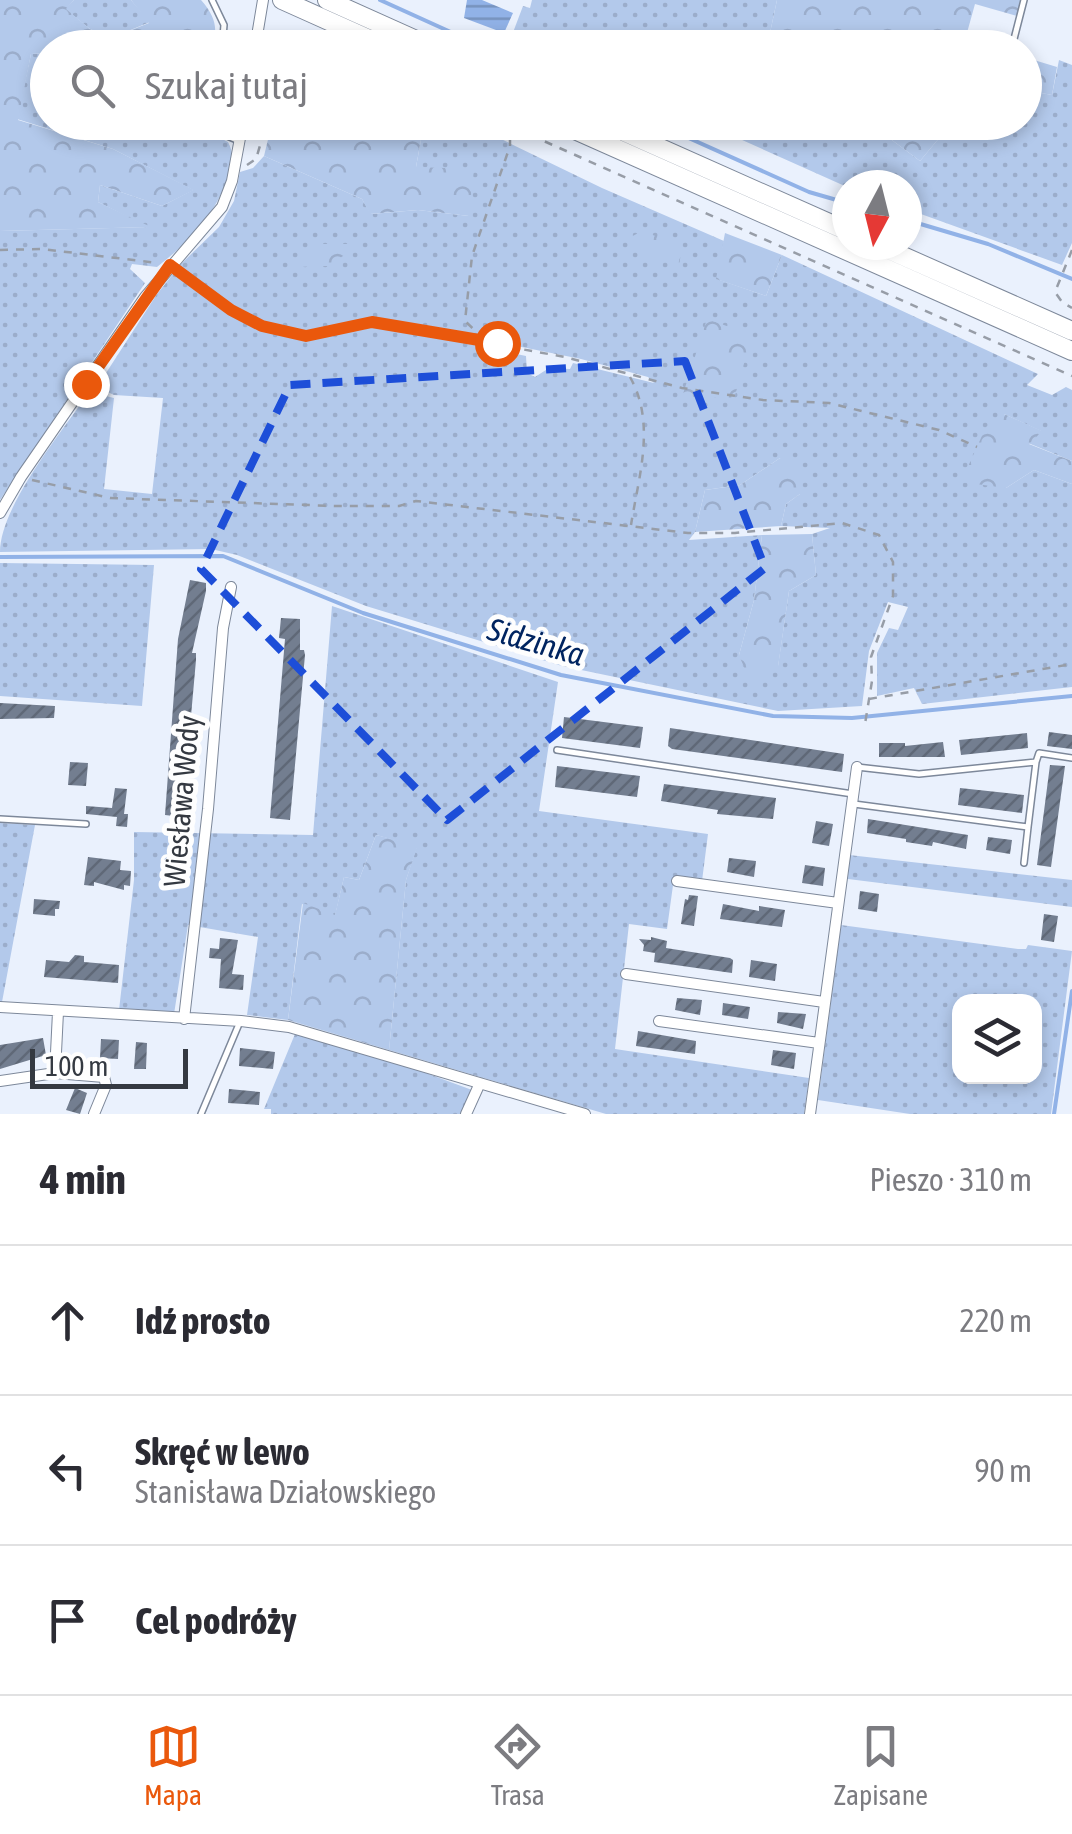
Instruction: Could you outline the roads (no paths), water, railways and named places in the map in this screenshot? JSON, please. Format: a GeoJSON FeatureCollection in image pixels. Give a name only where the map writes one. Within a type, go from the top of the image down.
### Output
{"type":"FeatureCollection","features":[{"type":"Feature","properties":{"kind":"highway"},"geometry":{"type":"LineString","coordinates":[[282,0],[349,30]]}},
{"type":"Feature","properties":{"kind":"highway"},"geometry":{"type":"LineString","coordinates":[[327,0],[394,30]]}},
{"type":"Feature","properties":{"kind":"highway"},"geometry":{"type":"LineString","coordinates":[[598,140],[1072,352]]}},
{"type":"Feature","properties":{"kind":"highway"},"geometry":{"type":"LineString","coordinates":[[642,140],[832,224]]}},
{"type":"Feature","properties":{"kind":"highway"},"geometry":{"type":"LineString","coordinates":[[911,260],[1072,332]]}},
{"type":"Feature","properties":{"kind":"street"},"geometry":{"type":"LineString","coordinates":[[258,30],[262,0]]}},
{"type":"Feature","properties":{"kind":"street"},"geometry":{"type":"LineString","coordinates":[[0,513],[21,477],[170,265],[207,229],[222,208],[240,141]]}},
{"type":"Feature","properties":{"kind":"street","name":"Wiesława Wody"},"geometry":{"type":"LineString","coordinates":[[184,1019],[223,628],[231,587]]}},
{"type":"Feature","properties":{"kind":"street"},"geometry":{"type":"LineString","coordinates":[[810,1114],[857,767]]}},
{"type":"Feature","properties":{"kind":"street"},"geometry":{"type":"LineString","coordinates":[[677,880],[838,903]]}},
{"type":"Feature","properties":{"kind":"street"},"geometry":{"type":"LineString","coordinates":[[626,974],[824,1002]]}},
{"type":"Feature","properties":{"kind":"street"},"geometry":{"type":"LineString","coordinates":[[0,1008],[240,1021],[305,1031],[585,1114]]}},
{"type":"Feature","properties":{"kind":"street"},"geometry":{"type":"LineString","coordinates":[[55,1072],[58,1012]]}},
{"type":"Feature","properties":{"kind":"street"},"geometry":{"type":"LineString","coordinates":[[659,1021],[818,1044]]}},
{"type":"Feature","properties":{"kind":"street"},"geometry":{"type":"LineString","coordinates":[[0,1081],[55,1072],[104,1077],[106,1085],[94,1114]]}},
{"type":"Feature","properties":{"kind":"street"},"geometry":{"type":"LineString","coordinates":[[466,1114],[480,1083]]}},
{"type":"Feature","properties":{"kind":"lane"},"geometry":{"type":"LineString","coordinates":[[212,0],[224,30]]}},
{"type":"Feature","properties":{"kind":"lane"},"geometry":{"type":"LineString","coordinates":[[1016,30],[1024,0]]}},
{"type":"Feature","properties":{"kind":"lane"},"geometry":{"type":"LineString","coordinates":[[556,750],[1028,828]]}},
{"type":"Feature","properties":{"kind":"lane"},"geometry":{"type":"LineString","coordinates":[[1024,863],[1039,753],[1072,758]]}},
{"type":"Feature","properties":{"kind":"lane"},"geometry":{"type":"LineString","coordinates":[[857,767],[919,774],[1036,762]]}},
{"type":"Feature","properties":{"kind":"lane"},"geometry":{"type":"LineString","coordinates":[[0,819],[86,824]]}},
{"type":"Feature","properties":{"kind":"lane"},"geometry":{"type":"LineString","coordinates":[[201,1114],[240,1021]]}},
{"type":"Feature","properties":{"kind":"waterway"},"geometry":{"type":"LineString","coordinates":[[380,0],[446,30]]}},
{"type":"Feature","properties":{"kind":"waterway"},"geometry":{"type":"LineString","coordinates":[[693,140],[832,199]]}},
{"type":"Feature","properties":{"kind":"waterway"},"geometry":{"type":"LineString","coordinates":[[922,224],[988,244],[1072,279]]}},
{"type":"Feature","properties":{"kind":"waterway","name":"Sidzinka"},"geometry":{"type":"LineString","coordinates":[[0,557],[223,556],[363,613],[561,675],[773,716],[852,718],[1072,696]]}},
{"type":"Feature","properties":{"kind":"waterway"},"geometry":{"type":"LineString","coordinates":[[1054,1114],[1072,991]]}}]}
